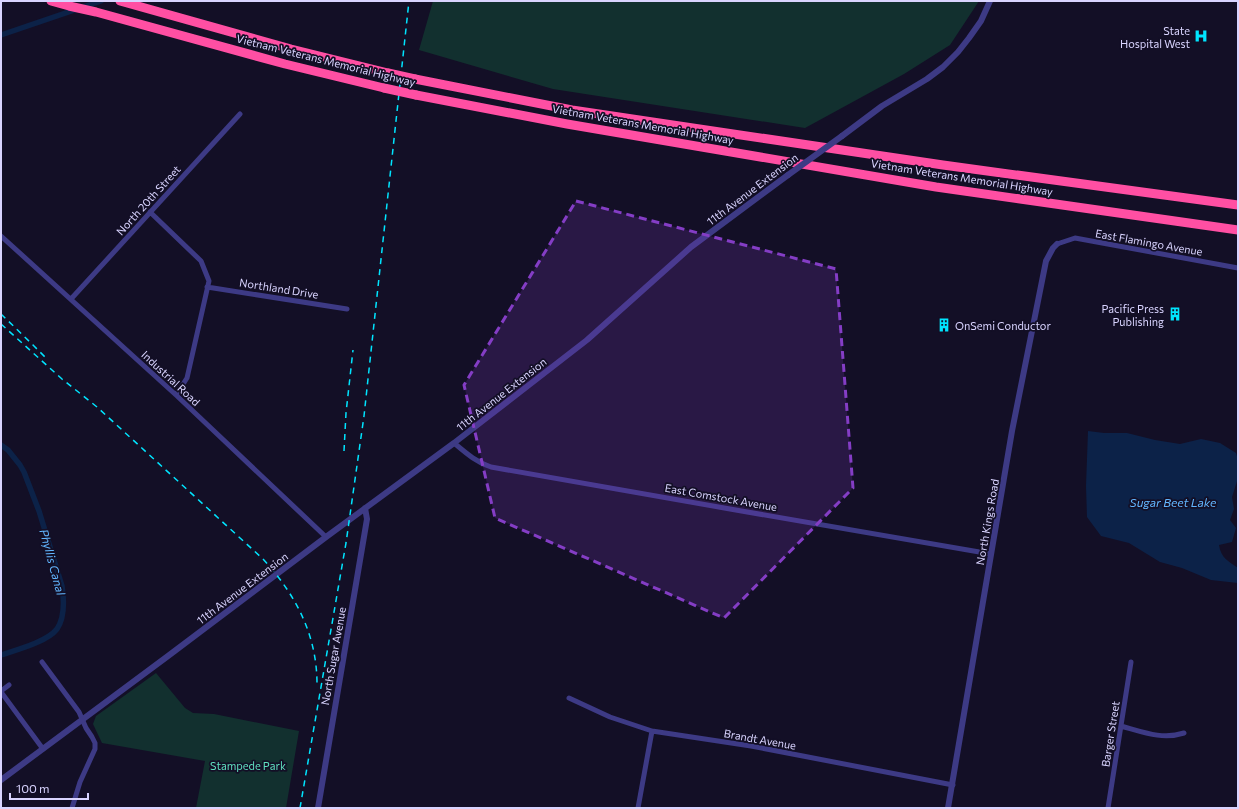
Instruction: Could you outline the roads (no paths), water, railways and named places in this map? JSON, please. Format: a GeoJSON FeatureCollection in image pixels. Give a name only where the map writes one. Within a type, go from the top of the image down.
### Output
{"type":"FeatureCollection","features":[{"type":"Feature","properties":{"kind":"highway"},"geometry":{"type":"LineString","coordinates":[[43,1],[69,6]]}},
{"type":"Feature","properties":{"kind":"highway","name":"Vietnam Veterans Memorial Highway"},"geometry":{"type":"LineString","coordinates":[[52,1],[285,64],[416,95],[575,125],[936,187],[1238,230]]}},
{"type":"Feature","properties":{"kind":"highway"},"geometry":{"type":"LineString","coordinates":[[120,1],[203,24]]}},
{"type":"Feature","properties":{"kind":"highway"},"geometry":{"type":"LineString","coordinates":[[139,1],[203,24]]}},
{"type":"Feature","properties":{"kind":"highway","name":"Vietnam Veterans Memorial Highway"},"geometry":{"type":"LineString","coordinates":[[203,24],[291,49],[388,73],[572,110],[935,164],[1238,205]]}},
{"type":"Feature","properties":{"kind":"street","name":"11th Avenue Extension"},"geometry":{"type":"LineString","coordinates":[[1,780],[83,720],[326,536],[454,443],[587,340],[691,247],[882,106],[944,67],[969,38],[981,20],[990,1]]}},
{"type":"Feature","properties":{"kind":"street","name":"North 20th Street"},"geometry":{"type":"LineString","coordinates":[[71,299],[240,114]]}},
{"type":"Feature","properties":{"kind":"street"},"geometry":{"type":"LineString","coordinates":[[150,212],[201,261],[208,281],[208,287],[187,378],[176,395]]}},
{"type":"Feature","properties":{"kind":"street","name":"Industrial Road"},"geometry":{"type":"LineString","coordinates":[[1,236],[176,395],[326,536]]}},
{"type":"Feature","properties":{"kind":"street","name":"East Flamingo Avenue"},"geometry":{"type":"LineString","coordinates":[[1057,244],[1075,238],[1238,268]]}},
{"type":"Feature","properties":{"kind":"street","name":"North Kings Road"},"geometry":{"type":"LineString","coordinates":[[948,808],[1012,431],[1046,261],[1057,244]]}},
{"type":"Feature","properties":{"kind":"street","name":"Northland Drive"},"geometry":{"type":"LineString","coordinates":[[208,287],[347,309]]}},
{"type":"Feature","properties":{"kind":"street","name":"East Comstock Avenue"},"geometry":{"type":"LineString","coordinates":[[454,443],[480,463],[491,467],[603,488],[991,554]]}},
{"type":"Feature","properties":{"kind":"street","name":"North Sugar Avenue"},"geometry":{"type":"LineString","coordinates":[[318,808],[368,519],[365,508]]}},
{"type":"Feature","properties":{"kind":"street"},"geometry":{"type":"LineString","coordinates":[[42,662],[79,712],[95,743],[95,749],[80,782],[72,808]]}},
{"type":"Feature","properties":{"kind":"street","name":"Barger Street"},"geometry":{"type":"LineString","coordinates":[[1108,808],[1131,662]]}},
{"type":"Feature","properties":{"kind":"street"},"geometry":{"type":"LineString","coordinates":[[9,685],[1,692],[43,749]]}},
{"type":"Feature","properties":{"kind":"street","name":"Brandt Avenue"},"geometry":{"type":"LineString","coordinates":[[569,698],[610,717],[652,731],[751,746],[952,785]]}},
{"type":"Feature","properties":{"kind":"street"},"geometry":{"type":"LineString","coordinates":[[1121,726],[1160,736],[1174,736],[1184,733]]}},
{"type":"Feature","properties":{"kind":"street"},"geometry":{"type":"LineString","coordinates":[[638,808],[652,731]]}},
{"type":"Feature","properties":{"kind":"water","name":"Sugar Beet Lake"},"geometry":{"type":"Polygon","coordinates":[[[1088,431],[1127,433],[1180,444],[1201,439],[1220,443],[1236,453],[1238,460],[1238,478],[1232,497],[1234,509],[1230,520],[1236,528],[1232,542],[1219,545],[1223,556],[1238,568],[1238,583],[1211,580],[1182,568],[1160,562],[1129,543],[1101,536],[1087,517],[1086,486],[1088,431]]]}},
{"type":"Feature","properties":{"kind":"waterway","name":"Phyllis Canal"},"geometry":{"type":"LineString","coordinates":[[1,35],[101,1]]}},
{"type":"Feature","properties":{"kind":"waterway","name":"Phyllis Canal"},"geometry":{"type":"LineString","coordinates":[[1,445],[8,450],[24,472],[39,511],[62,586],[63,602],[63,614],[60,624],[52,634],[39,642],[1,655]]}},
{"type":"Feature","properties":{"kind":"railway"},"geometry":{"type":"LineString","coordinates":[[300,808],[346,543],[364,416],[409,1]]}},
{"type":"Feature","properties":{"kind":"railway"},"geometry":{"type":"LineString","coordinates":[[1,314],[47,359]]}},
{"type":"Feature","properties":{"kind":"railway"},"geometry":{"type":"LineString","coordinates":[[1,324],[62,379],[97,407],[263,559],[295,601],[309,632],[316,666],[317,684]]}},
{"type":"Feature","properties":{"kind":"railway"},"geometry":{"type":"LineString","coordinates":[[344,451],[346,413],[353,350]]}},
{"type":"Feature","properties":{"kind":"place","name":"State Hospital West"},"geometry":{"type":"Point","coordinates":[1201,36]}},
{"type":"Feature","properties":{"kind":"place","name":"Pacific Press Publishing"},"geometry":{"type":"Point","coordinates":[1175,314]}},
{"type":"Feature","properties":{"kind":"place","name":"OnSemi Conductor"},"geometry":{"type":"Point","coordinates":[944,325]}},
{"type":"Feature","properties":{"kind":"park label","name":"Stampede Park"},"geometry":{"type":"Point","coordinates":[248,765]}}]}
